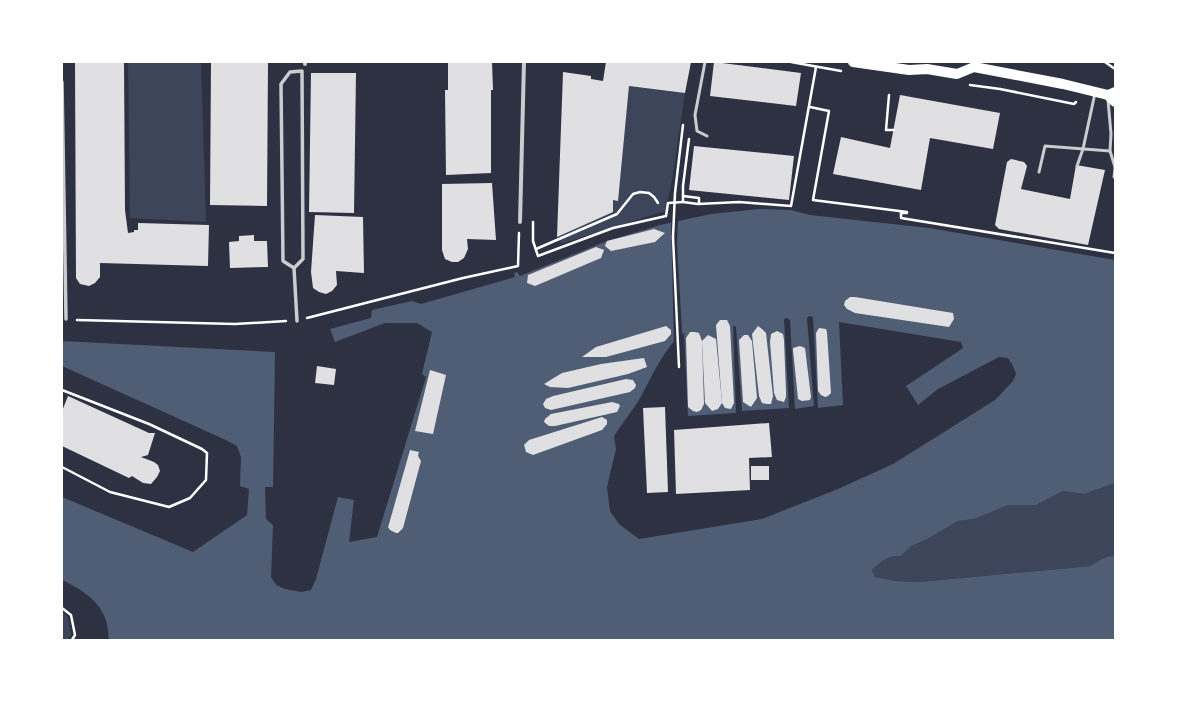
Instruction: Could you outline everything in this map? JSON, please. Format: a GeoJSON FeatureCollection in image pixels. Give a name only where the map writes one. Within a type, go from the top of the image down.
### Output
{"type":"FeatureCollection","features":[{"type":"Feature","properties":{"kind":"main road"},"geometry":{"type":"LineString","coordinates":[[853,62],[909,70],[927,69],[957,74],[972,64],[1113,96]]}},
{"type":"Feature","properties":{"kind":"street"},"geometry":{"type":"LineString","coordinates":[[520,222],[524,62]]}},
{"type":"Feature","properties":{"kind":"street"},"geometry":{"type":"LineString","coordinates":[[297,321],[294,268],[303,259],[302,71],[305,63]]}},
{"type":"Feature","properties":{"kind":"street"},"geometry":{"type":"LineString","coordinates":[[294,268],[283,261],[281,84],[290,72],[302,71]]}},
{"type":"Feature","properties":{"kind":"street"},"geometry":{"type":"LineString","coordinates":[[62,82],[66,319]]}},
{"type":"Feature","properties":{"kind":"lane"},"geometry":{"type":"LineString","coordinates":[[705,62],[695,115],[697,131],[707,136]]}},
{"type":"Feature","properties":{"kind":"lane"},"geometry":{"type":"LineString","coordinates":[[1077,166],[1083,148],[1091,91]]}},
{"type":"Feature","properties":{"kind":"lane"},"geometry":{"type":"LineString","coordinates":[[1113,96],[1110,151],[1115,168],[1114,177]]}},
{"type":"Feature","properties":{"kind":"lane"},"geometry":{"type":"LineString","coordinates":[[1039,172],[1045,146],[1110,151]]}},
{"type":"Feature","properties":{"kind":"path"},"geometry":{"type":"LineString","coordinates":[[520,212],[533,214],[533,241],[538,256],[613,228],[666,216],[668,203],[739,202],[792,206],[816,67],[809,63],[791,62]]}},
{"type":"Feature","properties":{"kind":"path"},"geometry":{"type":"LineString","coordinates":[[1105,62],[1115,69]]}},
{"type":"Feature","properties":{"kind":"path"},"geometry":{"type":"LineString","coordinates":[[969,84],[1074,104],[1091,91]]}},
{"type":"Feature","properties":{"kind":"path"},"geometry":{"type":"LineString","coordinates":[[889,95],[886,130],[894,130]]}},
{"type":"Feature","properties":{"kind":"path"},"geometry":{"type":"LineString","coordinates":[[810,107],[829,111],[813,200],[908,212],[909,213],[901,213],[901,218],[1115,253]]}},
{"type":"Feature","properties":{"kind":"path"},"geometry":{"type":"LineString","coordinates":[[679,368],[673,237],[675,193],[683,126],[695,115]]}},
{"type":"Feature","properties":{"kind":"path"},"geometry":{"type":"LineString","coordinates":[[683,126],[689,140],[683,202]]}},
{"type":"Feature","properties":{"kind":"path"},"geometry":{"type":"LineString","coordinates":[[536,250],[616,214],[634,194],[640,192],[649,193],[658,203]]}},
{"type":"Feature","properties":{"kind":"path"},"geometry":{"type":"LineString","coordinates":[[683,196],[699,198],[699,203]]}},
{"type":"Feature","properties":{"kind":"path"},"geometry":{"type":"LineString","coordinates":[[66,319],[236,324],[297,321],[463,278],[518,266],[520,222]]}},
{"type":"Feature","properties":{"kind":"path"},"geometry":{"type":"LineString","coordinates":[[62,390],[150,424],[202,449],[206,453],[206,480],[190,498],[170,507],[110,492],[62,467]]}},
{"type":"Feature","properties":{"kind":"path"},"geometry":{"type":"LineString","coordinates":[[62,608],[71,615],[75,635],[72,640]]}},
{"type":"Feature","properties":{"kind":"shaded area"},"geometry":{"type":"Polygon","coordinates":[[[128,62],[201,62],[206,222],[130,218],[128,62]]]}},
{"type":"Feature","properties":{"kind":"shaded area"},"geometry":{"type":"Polygon","coordinates":[[[629,86],[685,93],[672,181],[665,211],[561,244],[557,237],[612,212],[613,200],[618,200],[629,86]]]}},
{"type":"Feature","properties":{"kind":"shaded area"},"geometry":{"type":"Polygon","coordinates":[[[759,209],[791,210],[810,215],[929,228],[1115,260],[1115,483],[1084,494],[1063,491],[1036,505],[1008,505],[974,519],[958,521],[927,539],[911,546],[901,556],[892,556],[885,559],[872,570],[875,577],[896,581],[920,582],[1091,566],[1102,559],[1115,556],[1115,640],[109,640],[106,621],[98,605],[87,595],[62,580],[62,497],[193,552],[247,515],[249,489],[240,486],[241,457],[237,446],[62,366],[62,341],[275,352],[273,487],[265,487],[266,519],[273,525],[271,577],[276,585],[285,589],[301,592],[311,590],[316,579],[338,497],[354,500],[349,542],[377,537],[426,377],[422,374],[432,332],[417,323],[385,323],[335,342],[330,329],[371,318],[372,310],[412,301],[421,304],[515,277],[514,273],[517,272],[520,276],[607,241],[660,225],[711,214],[759,209]],[[809,316],[807,318],[814,406],[795,409],[790,320],[787,318],[784,319],[789,408],[742,411],[736,327],[733,326],[736,413],[688,416],[684,333],[677,338],[653,373],[639,400],[614,436],[616,449],[607,487],[610,511],[619,524],[639,539],[762,519],[838,489],[893,464],[995,400],[1013,381],[1016,374],[1008,358],[999,357],[938,389],[918,405],[906,386],[963,348],[961,342],[839,322],[843,405],[818,408],[813,317],[809,316]]]}},
{"type":"Feature","properties":{"kind":"shaded area"},"geometry":{"type":"Polygon","coordinates":[[[1115,483],[1115,556],[1102,559],[1091,566],[920,582],[896,581],[875,577],[872,570],[885,559],[892,556],[901,556],[911,545],[927,539],[958,521],[974,519],[1008,505],[1036,505],[1063,491],[1084,494],[1115,483]]]}},
{"type":"Feature","properties":{"kind":"shaded area"},"geometry":{"type":"Polygon","coordinates":[[[62,612],[68,617],[71,635],[68,640],[62,640],[62,612]]]}},
{"type":"Feature","properties":{"kind":"pier"},"geometry":{"type":"Polygon","coordinates":[[[678,219],[677,243],[684,368],[682,336],[674,343],[671,221],[678,219]]]}},
{"type":"Feature","properties":{"kind":"building"},"geometry":{"type":"Polygon","coordinates":[[[75,62],[124,62],[125,210],[128,233],[138,230],[138,223],[209,225],[208,266],[100,263],[100,277],[95,283],[89,286],[80,284],[76,278],[75,62]]]}},
{"type":"Feature","properties":{"kind":"building"},"geometry":{"type":"Polygon","coordinates":[[[211,62],[268,62],[267,206],[210,205],[211,62]]]}},
{"type":"Feature","properties":{"kind":"building"},"geometry":{"type":"Polygon","coordinates":[[[448,62],[492,62],[493,90],[491,90],[491,173],[446,175],[445,90],[448,90],[448,62]]]}},
{"type":"Feature","properties":{"kind":"building"},"geometry":{"type":"Polygon","coordinates":[[[606,62],[691,62],[685,93],[629,86],[618,201],[613,200],[613,212],[557,237],[563,72],[591,76],[591,79],[603,81],[606,62]]]}},
{"type":"Feature","properties":{"kind":"building"},"geometry":{"type":"Polygon","coordinates":[[[714,62],[801,73],[796,106],[710,96],[714,62]]]}},
{"type":"Feature","properties":{"kind":"building"},"geometry":{"type":"Polygon","coordinates":[[[311,73],[356,73],[354,213],[309,212],[311,73]]]}},
{"type":"Feature","properties":{"kind":"building"},"geometry":{"type":"Polygon","coordinates":[[[900,95],[1000,113],[993,149],[930,138],[921,190],[833,174],[841,137],[890,148],[900,95]]]}},
{"type":"Feature","properties":{"kind":"building"},"geometry":{"type":"Polygon","coordinates":[[[694,146],[794,156],[789,200],[689,190],[694,146]]]}},
{"type":"Feature","properties":{"kind":"building"},"geometry":{"type":"Polygon","coordinates":[[[1011,159],[1024,162],[1027,166],[1021,189],[1070,199],[1076,165],[1105,170],[1088,245],[999,229],[995,225],[1007,162],[1011,159]]]}},
{"type":"Feature","properties":{"kind":"building"},"geometry":{"type":"Polygon","coordinates":[[[492,183],[496,240],[467,239],[468,249],[464,258],[458,262],[452,262],[445,259],[442,250],[442,184],[492,183]]]}},
{"type":"Feature","properties":{"kind":"building"},"geometry":{"type":"Polygon","coordinates":[[[315,215],[363,217],[364,273],[336,271],[337,285],[332,291],[326,294],[313,288],[311,272],[315,215]]]}},
{"type":"Feature","properties":{"kind":"building"},"geometry":{"type":"Polygon","coordinates":[[[654,229],[665,233],[655,242],[611,251],[605,246],[607,241],[654,229]]]}},
{"type":"Feature","properties":{"kind":"building"},"geometry":{"type":"Polygon","coordinates":[[[254,235],[254,241],[267,241],[268,267],[230,268],[229,242],[239,241],[239,236],[254,235]]]}},
{"type":"Feature","properties":{"kind":"building"},"geometry":{"type":"Polygon","coordinates":[[[596,247],[604,250],[601,258],[535,286],[527,283],[528,275],[596,247]]]}},
{"type":"Feature","properties":{"kind":"building"},"geometry":{"type":"Polygon","coordinates":[[[850,297],[953,313],[954,319],[949,327],[855,313],[847,309],[844,305],[845,301],[850,297]]]}},
{"type":"Feature","properties":{"kind":"building"},"geometry":{"type":"Polygon","coordinates":[[[720,320],[727,320],[730,326],[734,403],[731,409],[725,408],[722,403],[716,325],[720,320]]]}},
{"type":"Feature","properties":{"kind":"building"},"geometry":{"type":"Polygon","coordinates":[[[666,326],[671,330],[671,334],[665,341],[606,357],[582,357],[596,347],[666,326]]]}},
{"type":"Feature","properties":{"kind":"building"},"geometry":{"type":"Polygon","coordinates":[[[758,326],[766,333],[773,396],[771,404],[762,403],[759,396],[752,334],[758,326]]]}},
{"type":"Feature","properties":{"kind":"building"},"geometry":{"type":"Polygon","coordinates":[[[819,328],[826,329],[827,332],[831,393],[825,397],[818,391],[816,333],[819,328]]]}},
{"type":"Feature","properties":{"kind":"building"},"geometry":{"type":"Polygon","coordinates":[[[777,331],[783,334],[784,340],[786,397],[784,402],[777,400],[774,393],[770,342],[771,334],[777,331]]]}},
{"type":"Feature","properties":{"kind":"building"},"geometry":{"type":"Polygon","coordinates":[[[690,332],[699,333],[702,341],[704,404],[701,410],[697,412],[688,407],[686,338],[690,332]]]}},
{"type":"Feature","properties":{"kind":"building"},"geometry":{"type":"Polygon","coordinates":[[[708,335],[716,339],[722,403],[718,409],[712,411],[705,403],[702,341],[708,335]]]}},
{"type":"Feature","properties":{"kind":"building"},"geometry":{"type":"Polygon","coordinates":[[[744,335],[748,335],[752,341],[757,398],[751,407],[743,402],[739,340],[744,335]]]}},
{"type":"Feature","properties":{"kind":"building"},"geometry":{"type":"Polygon","coordinates":[[[800,346],[805,348],[811,397],[810,400],[802,401],[798,399],[793,350],[793,348],[800,346]]]}},
{"type":"Feature","properties":{"kind":"building"},"geometry":{"type":"Polygon","coordinates":[[[644,358],[647,367],[628,374],[568,388],[550,387],[544,384],[562,373],[601,364],[644,358]]]}},
{"type":"Feature","properties":{"kind":"building"},"geometry":{"type":"Polygon","coordinates":[[[317,366],[336,369],[334,385],[315,383],[317,366]]]}},
{"type":"Feature","properties":{"kind":"building"},"geometry":{"type":"Polygon","coordinates":[[[430,370],[446,375],[433,434],[415,431],[430,370]]]}},
{"type":"Feature","properties":{"kind":"building"},"geometry":{"type":"Polygon","coordinates":[[[626,379],[633,380],[636,385],[630,392],[551,410],[545,408],[543,404],[546,399],[553,396],[626,379]]]}},
{"type":"Feature","properties":{"kind":"building"},"geometry":{"type":"Polygon","coordinates":[[[68,396],[149,433],[155,433],[148,455],[141,457],[158,465],[160,471],[151,484],[143,483],[132,476],[129,478],[62,446],[62,411],[68,396]]]}},
{"type":"Feature","properties":{"kind":"building"},"geometry":{"type":"Polygon","coordinates":[[[612,402],[619,404],[620,406],[617,412],[555,426],[549,426],[544,422],[545,419],[551,414],[612,402]]]}},
{"type":"Feature","properties":{"kind":"building"},"geometry":{"type":"Polygon","coordinates":[[[665,407],[668,492],[647,493],[643,408],[665,407]]]}},
{"type":"Feature","properties":{"kind":"building"},"geometry":{"type":"Polygon","coordinates":[[[602,417],[607,420],[607,424],[602,430],[533,455],[526,452],[524,445],[529,440],[602,417]]]}},
{"type":"Feature","properties":{"kind":"building"},"geometry":{"type":"Polygon","coordinates":[[[769,423],[772,457],[749,458],[750,490],[676,494],[674,430],[769,423]]]}},
{"type":"Feature","properties":{"kind":"building"},"geometry":{"type":"Polygon","coordinates":[[[410,450],[419,452],[418,456],[421,461],[403,528],[396,533],[388,527],[410,450]]]}},
{"type":"Feature","properties":{"kind":"building"},"geometry":{"type":"Polygon","coordinates":[[[751,466],[769,466],[769,480],[751,480],[751,466]]]}}]}
